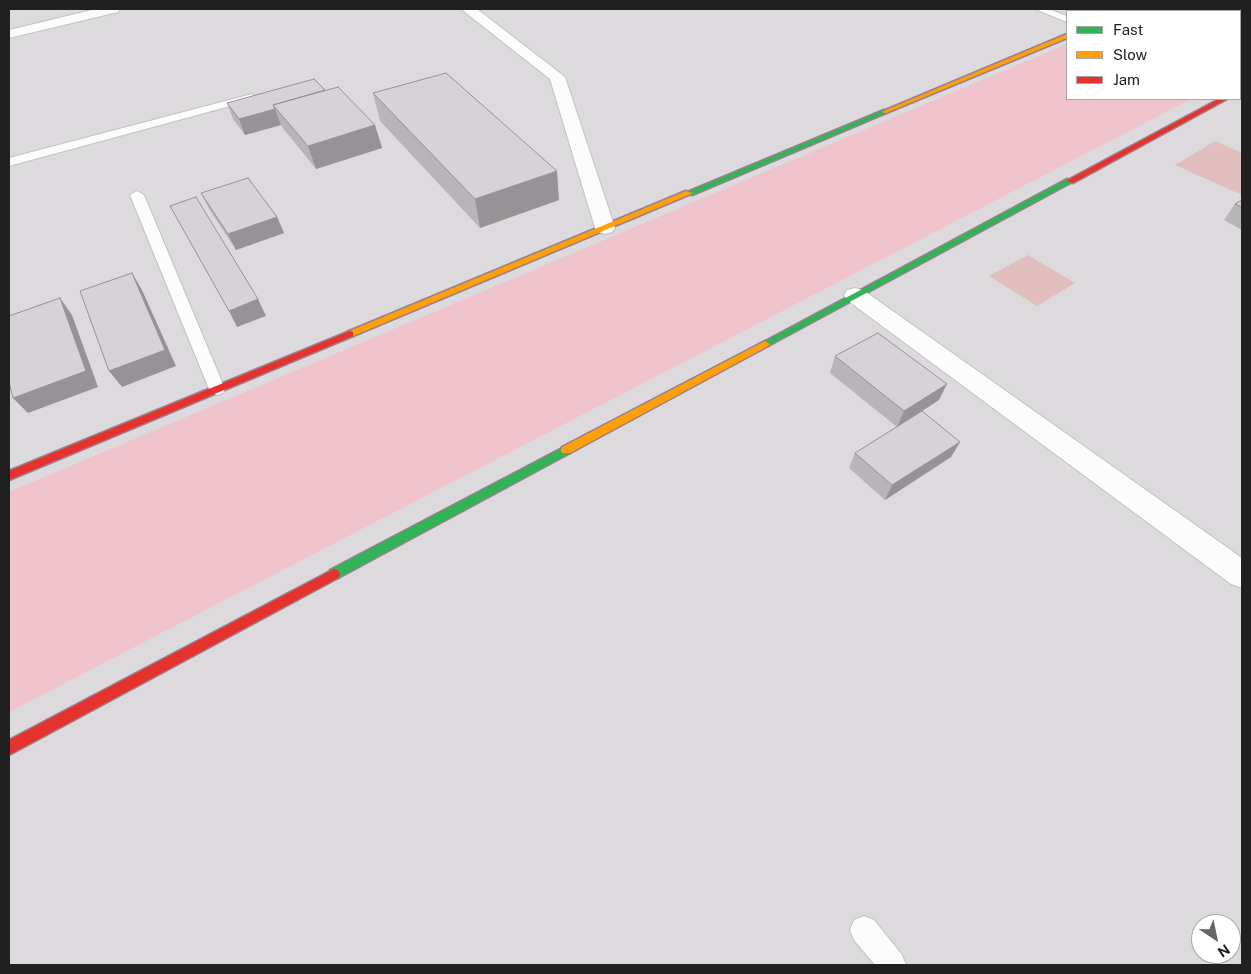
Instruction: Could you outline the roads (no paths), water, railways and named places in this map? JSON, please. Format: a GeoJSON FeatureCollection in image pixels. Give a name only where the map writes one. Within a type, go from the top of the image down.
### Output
{"type":"FeatureCollection","features":[{"type":"Feature","properties":{"kind":"street"},"geometry":{"type":"LineString","coordinates":[[9,34],[113,9]]}},
{"type":"Feature","properties":{"kind":"street"},"geometry":{"type":"LineString","coordinates":[[468,9],[557,76],[605,228]]}},
{"type":"Feature","properties":{"kind":"street"},"geometry":{"type":"LineString","coordinates":[[9,476],[1066,36]]}},
{"type":"Feature","properties":{"kind":"street"},"geometry":{"type":"LineString","coordinates":[[9,748],[1222,100]]}},
{"type":"Feature","properties":{"kind":"street"},"geometry":{"type":"LineString","coordinates":[[855,295],[1242,575]]}},
{"type":"Feature","properties":{"kind":"lane"},"geometry":{"type":"LineString","coordinates":[[1040,9],[1066,19]]}},
{"type":"Feature","properties":{"kind":"lane"},"geometry":{"type":"LineString","coordinates":[[9,162],[266,93]]}},
{"type":"Feature","properties":{"kind":"lane"},"geometry":{"type":"LineString","coordinates":[[137,194],[217,389]]}},
{"type":"Feature","properties":{"kind":"lane"},"geometry":{"type":"LineString","coordinates":[[864,930],[892,965]]}}]}
